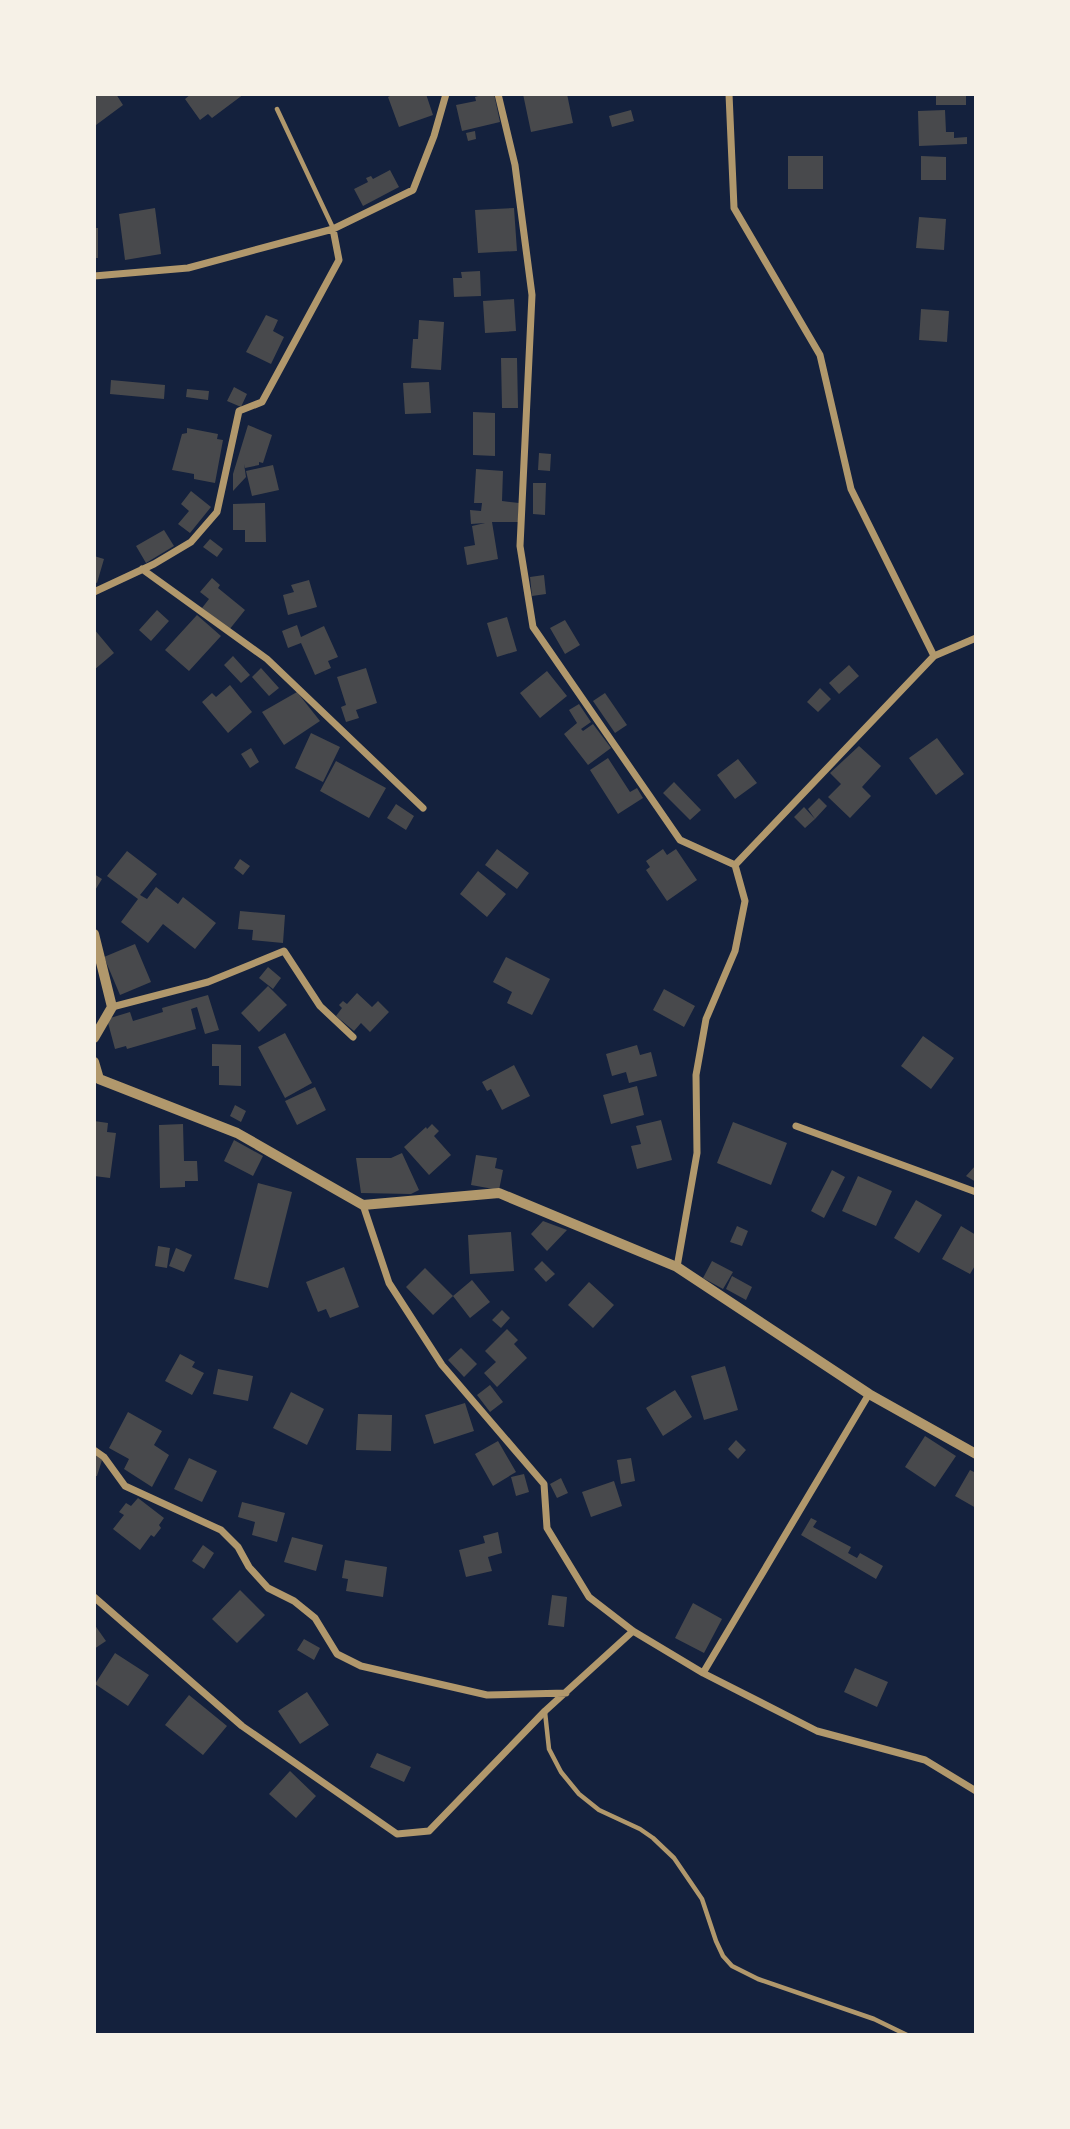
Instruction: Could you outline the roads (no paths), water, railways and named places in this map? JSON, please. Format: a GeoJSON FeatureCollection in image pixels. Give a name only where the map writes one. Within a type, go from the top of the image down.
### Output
{"type":"FeatureCollection","features":[{"type":"Feature","properties":{"kind":"street"},"geometry":{"type":"LineString","coordinates":[[94,276],[188,268],[333,229],[413,190],[434,136],[446,94]]}},
{"type":"Feature","properties":{"kind":"street"},"geometry":{"type":"LineString","coordinates":[[498,94],[515,165],[532,295],[520,546],[533,627],[680,840],[735,865]]}},
{"type":"Feature","properties":{"kind":"street"},"geometry":{"type":"LineString","coordinates":[[729,94],[734,208],[820,355],[851,489],[934,656]]}},
{"type":"Feature","properties":{"kind":"street"},"geometry":{"type":"LineString","coordinates":[[94,592],[191,542],[217,512],[239,411],[262,402],[339,260],[333,229]]}},
{"type":"Feature","properties":{"kind":"street"},"geometry":{"type":"LineString","coordinates":[[142,569],[267,659],[423,808]]}},
{"type":"Feature","properties":{"kind":"street"},"geometry":{"type":"LineString","coordinates":[[735,865],[934,656],[975,638]]}},
{"type":"Feature","properties":{"kind":"street"},"geometry":{"type":"LineString","coordinates":[[677,1267],[696,1153],[696,1075],[706,1019],[735,951],[745,901],[735,865]]}},
{"type":"Feature","properties":{"kind":"street"},"geometry":{"type":"LineString","coordinates":[[94,934],[112,1007],[94,1038]]}},
{"type":"Feature","properties":{"kind":"street"},"geometry":{"type":"LineString","coordinates":[[112,1007],[208,982],[284,951],[320,1006],[353,1037]]}},
{"type":"Feature","properties":{"kind":"street"},"geometry":{"type":"LineString","coordinates":[[94,1062],[99,1079],[237,1133],[363,1205],[499,1193],[677,1267],[869,1394],[975,1454]]}},
{"type":"Feature","properties":{"kind":"street"},"geometry":{"type":"LineString","coordinates":[[796,1126],[975,1192]]}},
{"type":"Feature","properties":{"kind":"street"},"geometry":{"type":"LineString","coordinates":[[363,1205],[389,1283],[442,1365],[544,1484],[547,1528],[589,1597],[634,1631],[703,1673],[817,1731],[925,1760],[975,1791]]}},
{"type":"Feature","properties":{"kind":"street"},"geometry":{"type":"LineString","coordinates":[[703,1673],[869,1394]]}},
{"type":"Feature","properties":{"kind":"street"},"geometry":{"type":"LineString","coordinates":[[94,1450],[104,1457],[125,1486],[220,1530],[238,1548],[249,1567],[268,1587],[294,1601],[315,1618],[337,1654],[361,1666],[487,1695],[566,1693]]}},
{"type":"Feature","properties":{"kind":"street"},"geometry":{"type":"LineString","coordinates":[[94,1597],[242,1726],[397,1834],[429,1831],[545,1712],[634,1631]]}},
{"type":"Feature","properties":{"kind":"lane"},"geometry":{"type":"LineString","coordinates":[[277,110],[333,229]]}},
{"type":"Feature","properties":{"kind":"lane"},"geometry":{"type":"LineString","coordinates":[[545,1712],[549,1749],[561,1772],[579,1794],[599,1810],[640,1829],[674,1858],[702,1899],[716,1941],[723,1956],[732,1966],[758,1979],[874,2019],[907,2035]]}}]}
